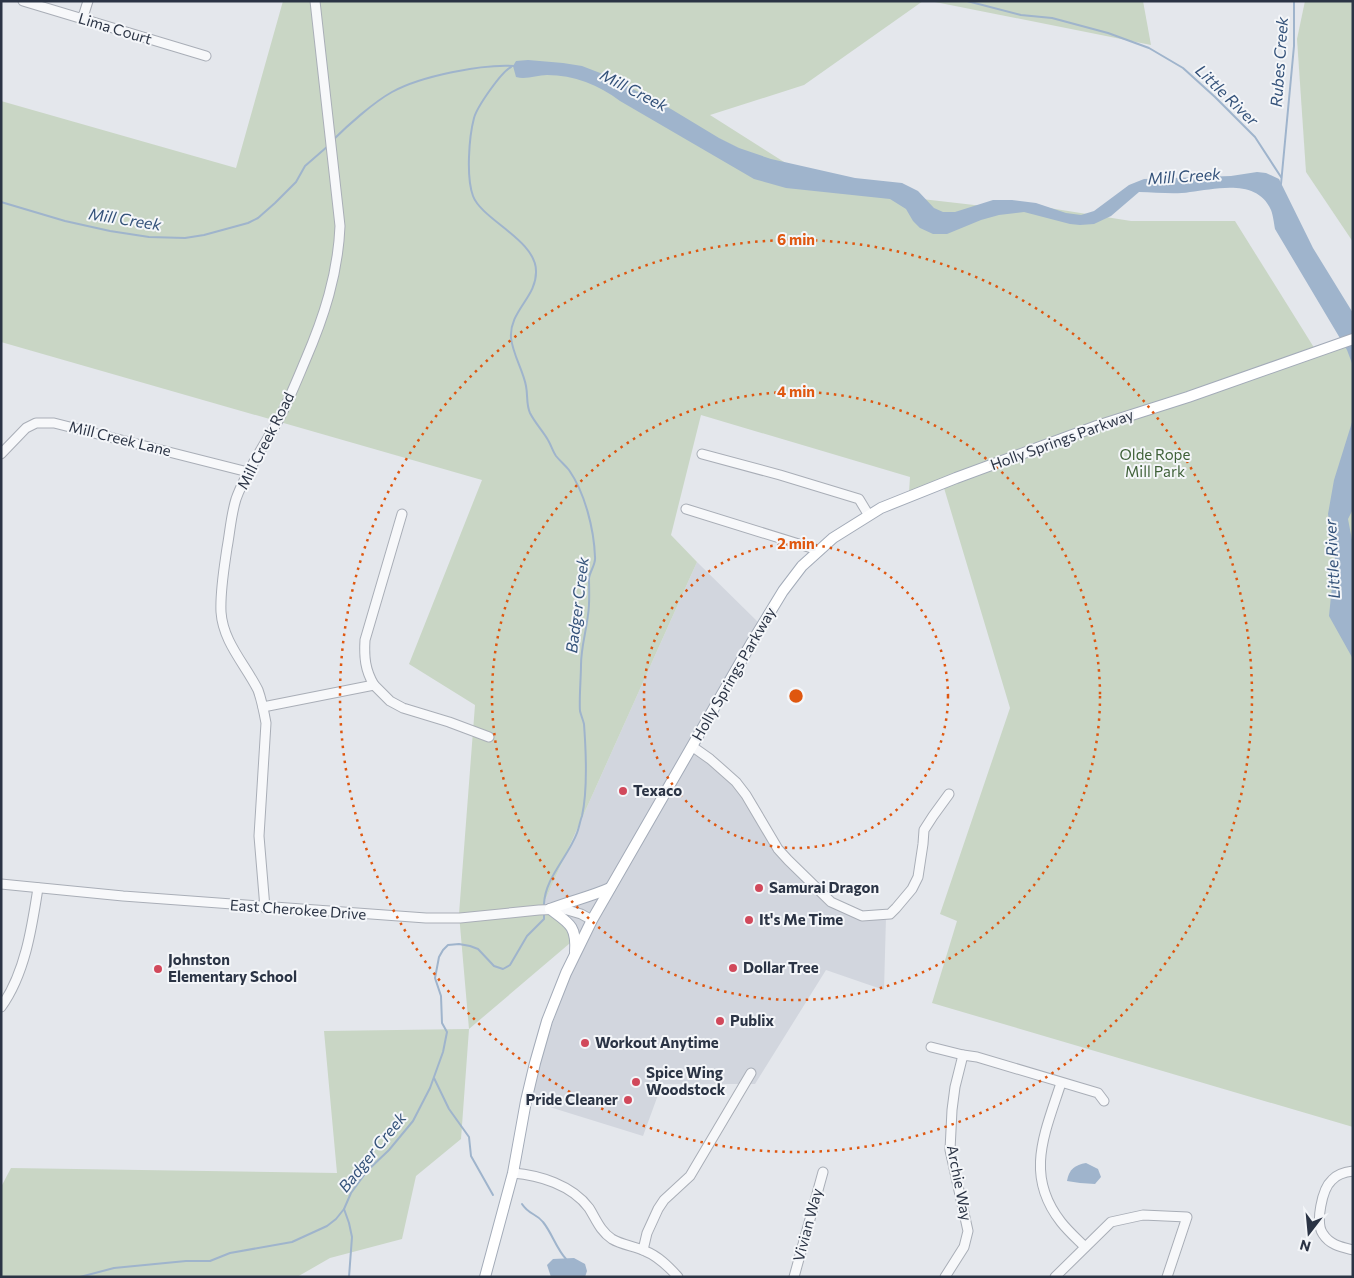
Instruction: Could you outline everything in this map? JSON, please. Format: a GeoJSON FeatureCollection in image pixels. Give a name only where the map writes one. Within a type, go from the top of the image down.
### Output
{"type":"FeatureCollection","features":[{"type":"Feature","properties":{"kind":"main road","name":"Holly Springs Parkway"},"geometry":{"type":"LineString","coordinates":[[486,1277],[513,1173],[526,1101],[537,1055],[547,1020],[575,954],[610,888],[778,599],[793,577],[818,550],[844,529],[868,514],[956,478],[1097,426],[1188,397],[1353,339]]}},
{"type":"Feature","properties":{"kind":"main road"},"geometry":{"type":"LineString","coordinates":[[550,909],[568,902],[587,898],[610,888]]}},
{"type":"Feature","properties":{"kind":"main road"},"geometry":{"type":"LineString","coordinates":[[550,909],[570,924],[576,940],[575,954]]}},
{"type":"Feature","properties":{"kind":"street","name":"Lima Court"},"geometry":{"type":"LineString","coordinates":[[24,1],[206,56]]}},
{"type":"Feature","properties":{"kind":"street"},"geometry":{"type":"LineString","coordinates":[[82,20],[88,1]]}},
{"type":"Feature","properties":{"kind":"street","name":"Mill Creek Road"},"geometry":{"type":"LineString","coordinates":[[265,908],[259,836],[266,723],[258,691],[233,649],[225,632],[221,613],[223,580],[236,499],[248,472],[296,384],[322,320],[335,276],[340,226],[315,1]]}},
{"type":"Feature","properties":{"kind":"street","name":"Mill Creek Lane"},"geometry":{"type":"LineString","coordinates":[[1,454],[26,428],[36,423],[54,424],[248,472]]}},
{"type":"Feature","properties":{"kind":"street"},"geometry":{"type":"LineString","coordinates":[[702,454],[780,475],[859,500],[868,514]]}},
{"type":"Feature","properties":{"kind":"street"},"geometry":{"type":"LineString","coordinates":[[686,509],[818,550]]}},
{"type":"Feature","properties":{"kind":"street"},"geometry":{"type":"LineString","coordinates":[[402,514],[364,640],[364,660],[368,675],[374,685],[390,701],[403,708],[489,737]]}},
{"type":"Feature","properties":{"kind":"street"},"geometry":{"type":"LineString","coordinates":[[263,708],[374,685]]}},
{"type":"Feature","properties":{"kind":"street"},"geometry":{"type":"LineString","coordinates":[[693,747],[736,782],[746,795],[778,849],[788,860],[831,902],[862,916],[890,914],[912,889],[918,877],[924,830],[949,794]]}},
{"type":"Feature","properties":{"kind":"street","name":"East Cherokee Drive"},"geometry":{"type":"LineString","coordinates":[[1,884],[265,908],[426,918],[460,918],[550,909],[572,911],[592,920]]}},
{"type":"Feature","properties":{"kind":"street"},"geometry":{"type":"LineString","coordinates":[[1,1008],[19,974],[32,923],[38,888]]}},
{"type":"Feature","properties":{"kind":"street"},"geometry":{"type":"LineString","coordinates":[[931,1047],[977,1057],[1098,1093],[1104,1102]]}},
{"type":"Feature","properties":{"kind":"street","name":"Archie Way"},"geometry":{"type":"LineString","coordinates":[[945,1277],[964,1247],[968,1231],[950,1150],[955,1087],[964,1055]]}},
{"type":"Feature","properties":{"kind":"street"},"geometry":{"type":"LineString","coordinates":[[643,1250],[647,1233],[658,1209],[664,1200],[690,1176],[751,1073]]}},
{"type":"Feature","properties":{"kind":"street"},"geometry":{"type":"LineString","coordinates":[[1061,1083],[1039,1156],[1040,1178],[1046,1198],[1061,1222],[1086,1247]]}},
{"type":"Feature","properties":{"kind":"street"},"geometry":{"type":"LineString","coordinates":[[1353,1171],[1341,1173],[1331,1180],[1327,1186],[1318,1214],[1321,1232],[1332,1243],[1353,1250]]}},
{"type":"Feature","properties":{"kind":"street","name":"Vivian Way"},"geometry":{"type":"LineString","coordinates":[[794,1277],[823,1172]]}},
{"type":"Feature","properties":{"kind":"street"},"geometry":{"type":"LineString","coordinates":[[513,1173],[542,1178],[561,1186],[583,1202],[606,1234],[620,1243],[643,1250],[659,1259],[678,1277]]}},
{"type":"Feature","properties":{"kind":"street"},"geometry":{"type":"LineString","coordinates":[[1055,1277],[1111,1222],[1142,1215],[1186,1217],[1167,1277]]}},
{"type":"Feature","properties":{"kind":"shaded area"},"geometry":{"type":"Polygon","coordinates":[[[697,562],[759,623],[692,742],[712,757],[802,877],[846,913],[886,917],[884,990],[826,970],[755,1084],[662,1084],[643,1136],[527,1100],[580,942],[543,905],[697,562]]]}},
{"type":"Feature","properties":{"kind":"green space","name":"Olde Rope Mill Park"},"geometry":{"type":"Polygon","coordinates":[[[283,1],[923,1],[804,85],[710,115],[825,188],[902,183],[913,198],[983,206],[998,200],[1131,221],[1235,221],[1318,354],[1353,342],[1353,1127],[932,1003],[957,921],[940,914],[1010,708],[944,488],[909,493],[910,477],[701,415],[671,535],[697,562],[543,905],[576,938],[469,1029],[459,914],[475,705],[409,664],[482,480],[1,342],[1,101],[236,168],[283,1]]]}},
{"type":"Feature","properties":{"kind":"green space"},"geometry":{"type":"Polygon","coordinates":[[[930,1],[1143,1],[1151,45],[930,1]]]}},
{"type":"Feature","properties":{"kind":"green space"},"geometry":{"type":"Polygon","coordinates":[[[1305,1],[1353,1],[1353,242],[1306,172],[1297,39],[1305,1]]]}},
{"type":"Feature","properties":{"kind":"green space"},"geometry":{"type":"Polygon","coordinates":[[[469,1029],[461,1139],[416,1176],[402,1239],[330,1258],[297,1277],[1,1277],[1,1187],[11,1168],[337,1173],[324,1031],[469,1029]]]}},
{"type":"Feature","properties":{"kind":"water"},"geometry":{"type":"Polygon","coordinates":[[[528,60],[582,66],[608,76],[671,109],[719,138],[739,148],[771,159],[855,178],[902,183],[918,191],[934,208],[943,212],[955,212],[993,200],[1012,200],[1036,203],[1066,213],[1081,215],[1094,211],[1129,185],[1144,179],[1266,173],[1279,179],[1313,248],[1353,313],[1353,366],[1347,350],[1275,229],[1271,210],[1265,200],[1256,193],[1246,189],[1223,188],[1178,193],[1139,192],[1111,216],[1094,224],[1070,224],[1024,212],[999,215],[981,220],[947,234],[933,234],[920,228],[906,209],[890,199],[786,188],[754,179],[604,90],[586,82],[557,75],[516,77],[513,66],[516,61],[528,60]]]}},
{"type":"Feature","properties":{"kind":"water"},"geometry":{"type":"Polygon","coordinates":[[[1353,419],[1353,509],[1348,519],[1353,545],[1353,659],[1329,616],[1335,556],[1328,514],[1334,480],[1353,419]]]}},
{"type":"Feature","properties":{"kind":"water"},"geometry":{"type":"Polygon","coordinates":[[[1086,1163],[1098,1169],[1101,1177],[1095,1184],[1067,1181],[1069,1173],[1073,1168],[1086,1163]]]}},
{"type":"Feature","properties":{"kind":"water"},"geometry":{"type":"Polygon","coordinates":[[[574,1258],[585,1264],[587,1271],[585,1277],[551,1277],[547,1265],[553,1259],[574,1258]]]}},
{"type":"Feature","properties":{"kind":"waterway","name":"Little River"},"geometry":{"type":"LineString","coordinates":[[967,1],[1021,15],[1052,18],[1108,33],[1149,48],[1183,68],[1215,97],[1255,137],[1281,177]]}},
{"type":"Feature","properties":{"kind":"waterway","name":"Rubes Creek"},"geometry":{"type":"LineString","coordinates":[[1281,184],[1294,46],[1294,1]]}},
{"type":"Feature","properties":{"kind":"waterway","name":"Mill Creek"},"geometry":{"type":"LineString","coordinates":[[333,140],[377,102],[404,86],[452,72],[486,67],[514,66]]}},
{"type":"Feature","properties":{"kind":"waterway","name":"Badger Creek"},"geometry":{"type":"LineString","coordinates":[[511,67],[490,90],[474,118],[469,157],[471,188],[478,205],[518,240],[534,260],[535,280],[528,297],[514,320],[512,344],[525,380],[530,413],[556,456],[569,470],[580,489],[591,523],[595,557],[589,578],[589,610],[581,659],[580,711],[584,724],[586,758],[584,805],[577,833],[548,885],[544,904]]}},
{"type":"Feature","properties":{"kind":"waterway","name":"Mill Creek"},"geometry":{"type":"LineString","coordinates":[[1,202],[65,221],[110,231],[149,237],[185,238],[204,235],[248,223],[258,218],[296,182],[305,166],[328,146]]}},
{"type":"Feature","properties":{"kind":"waterway","name":"Badger Creek"},"geometry":{"type":"LineString","coordinates":[[80,1277],[114,1268],[186,1261],[210,1261],[230,1253],[292,1242],[327,1226],[336,1219],[344,1209],[351,1193],[367,1171],[389,1150],[413,1121],[430,1088],[443,1052],[447,1032],[442,1023],[441,996],[435,978],[439,957],[443,950],[448,945],[470,946],[478,949],[494,966],[503,969],[510,965],[527,936],[544,919],[544,915]]}},
{"type":"Feature","properties":{"kind":"waterway"},"geometry":{"type":"LineString","coordinates":[[434,1078],[449,1109],[469,1137],[471,1156],[493,1195]]}},
{"type":"Feature","properties":{"kind":"waterway"},"geometry":{"type":"LineString","coordinates":[[522,1204],[543,1222],[566,1259]]}},
{"type":"Feature","properties":{"kind":"waterway"},"geometry":{"type":"LineString","coordinates":[[344,1209],[352,1237],[349,1277]]}},
{"type":"Feature","properties":{"kind":"place","name":"Texaco"},"geometry":{"type":"Point","coordinates":[623,791]}},
{"type":"Feature","properties":{"kind":"place","name":"Samurai Dragon"},"geometry":{"type":"Point","coordinates":[759,888]}},
{"type":"Feature","properties":{"kind":"place","name":"It's Me Time"},"geometry":{"type":"Point","coordinates":[749,920]}},
{"type":"Feature","properties":{"kind":"place","name":"Dollar Tree"},"geometry":{"type":"Point","coordinates":[733,968]}},
{"type":"Feature","properties":{"kind":"place","name":"Johnston Elementary School"},"geometry":{"type":"Point","coordinates":[158,969]}},
{"type":"Feature","properties":{"kind":"place","name":"Publix"},"geometry":{"type":"Point","coordinates":[720,1021]}},
{"type":"Feature","properties":{"kind":"place","name":"Workout Anytime"},"geometry":{"type":"Point","coordinates":[585,1043]}},
{"type":"Feature","properties":{"kind":"place","name":"Spice Wing Woodstock"},"geometry":{"type":"Point","coordinates":[636,1082]}},
{"type":"Feature","properties":{"kind":"place","name":"Pride Cleaner"},"geometry":{"type":"Point","coordinates":[628,1100]}}]}
